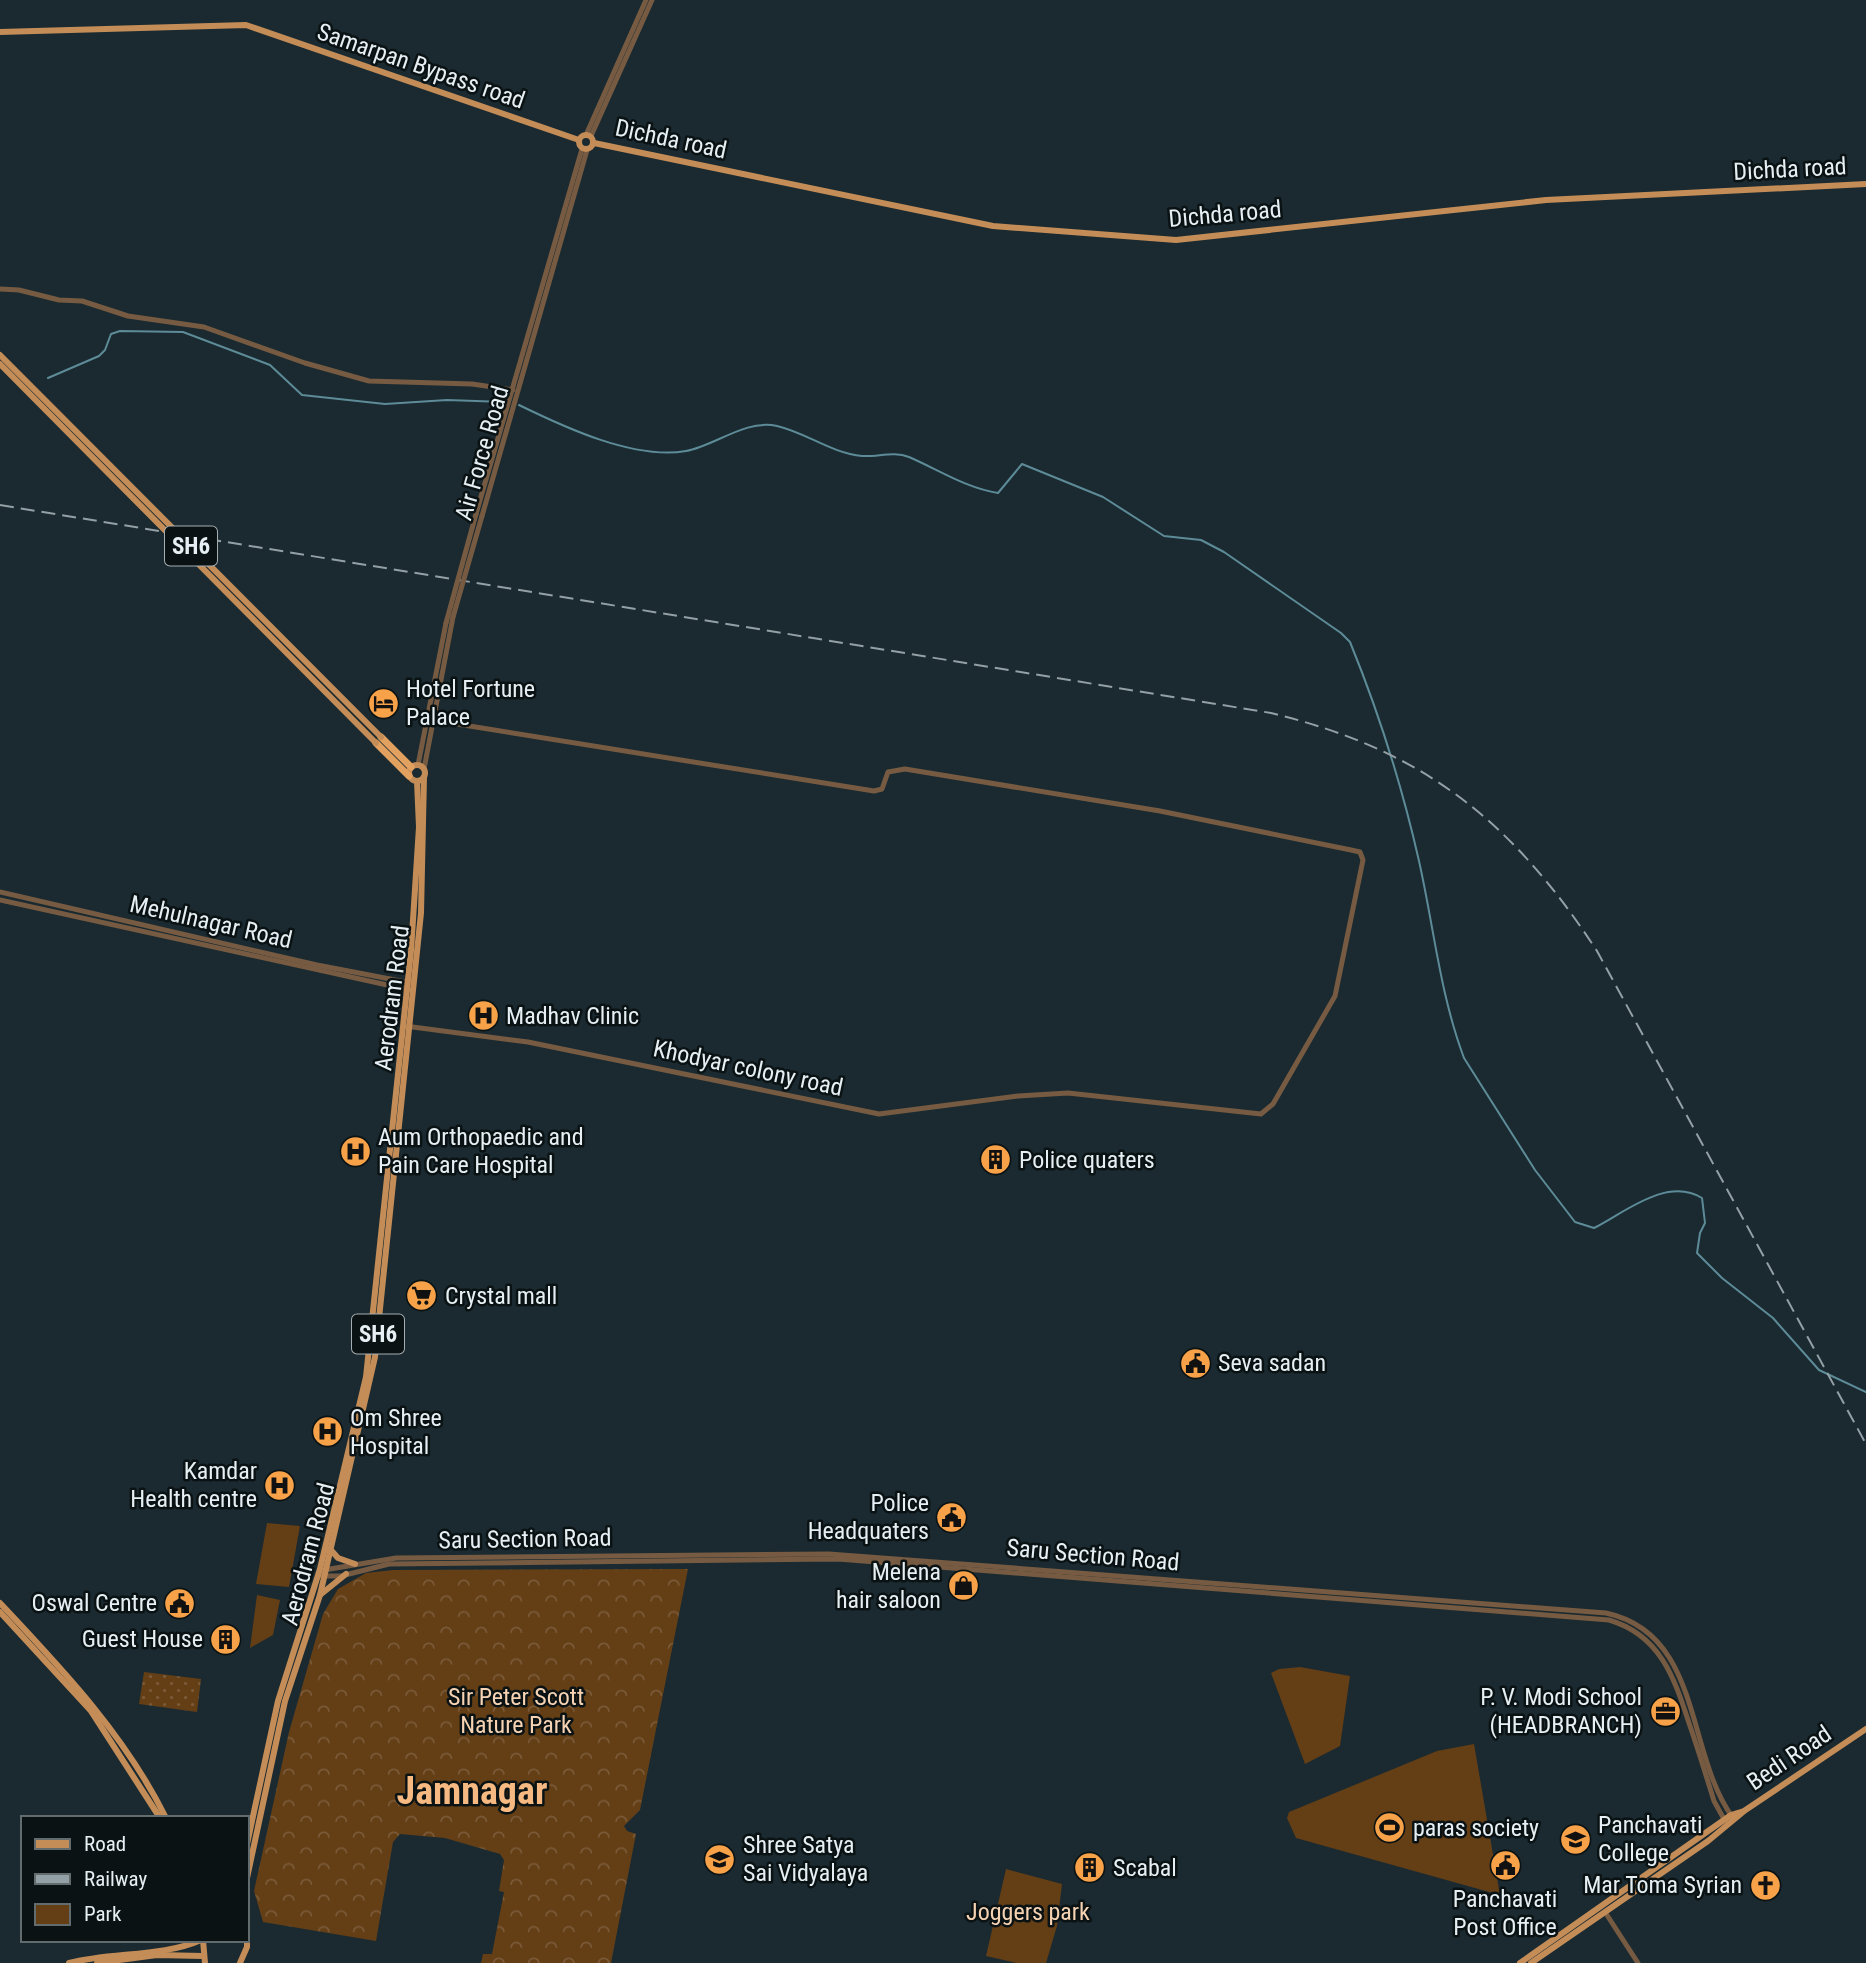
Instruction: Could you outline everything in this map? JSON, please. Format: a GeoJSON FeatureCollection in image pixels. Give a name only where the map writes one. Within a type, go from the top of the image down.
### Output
{"type":"FeatureCollection","features":[{"type":"Feature","properties":{"kind":"highway","name":"SH6"},"geometry":{"type":"LineString","coordinates":[[379,740],[418,767]]}},
{"type":"Feature","properties":{"kind":"highway","name":"SH6"},"geometry":{"type":"LineString","coordinates":[[379,740],[409,776]]}},
{"type":"Feature","properties":{"kind":"main road","name":"Samarpan Bypass road"},"geometry":{"type":"LineString","coordinates":[[0,32],[246,25],[579,140]]}},
{"type":"Feature","properties":{"kind":"main road"},"geometry":{"type":"LineString","coordinates":[[585,149],[579,140],[590,138]]}},
{"type":"Feature","properties":{"kind":"main road"},"geometry":{"type":"LineString","coordinates":[[585,149],[590,138]]}},
{"type":"Feature","properties":{"kind":"main road","name":"Dichda road"},"geometry":{"type":"LineString","coordinates":[[590,138],[993,226],[1176,240],[1546,200],[1866,184]]}},
{"type":"Feature","properties":{"kind":"main road","name":"SH6"},"geometry":{"type":"LineString","coordinates":[[0,355],[379,740]]}},
{"type":"Feature","properties":{"kind":"main road","name":"SH6"},"geometry":{"type":"LineString","coordinates":[[0,364],[379,740]]}},
{"type":"Feature","properties":{"kind":"main road"},"geometry":{"type":"LineString","coordinates":[[409,776],[418,767]]}},
{"type":"Feature","properties":{"kind":"main road","name":"SH6"},"geometry":{"type":"LineString","coordinates":[[418,767],[424,777]]}},
{"type":"Feature","properties":{"kind":"main road","name":"SH6"},"geometry":{"type":"LineString","coordinates":[[409,776],[416,781]]}},
{"type":"Feature","properties":{"kind":"main road"},"geometry":{"type":"LineString","coordinates":[[416,781],[424,777]]}},
{"type":"Feature","properties":{"kind":"main road","name":"Aerodram Road"},"geometry":{"type":"LineString","coordinates":[[248,1873],[285,1702],[320,1595],[322,1573],[367,1367],[425,851],[424,777]]}},
{"type":"Feature","properties":{"kind":"main road","name":"Aerodram Road"},"geometry":{"type":"LineString","coordinates":[[411,986],[419,839],[416,781]]}},
{"type":"Feature","properties":{"kind":"main road","name":"Aerodram Road"},"geometry":{"type":"LineString","coordinates":[[248,1839],[278,1701],[330,1549],[375,1357],[405,1026]]}},
{"type":"Feature","properties":{"kind":"main road"},"geometry":{"type":"LineString","coordinates":[[330,1549],[338,1558],[355,1564]]}},
{"type":"Feature","properties":{"kind":"main road"},"geometry":{"type":"LineString","coordinates":[[320,1595],[346,1574]]}},
{"type":"Feature","properties":{"kind":"main road"},"geometry":{"type":"LineString","coordinates":[[0,1603],[91,1702],[131,1759],[165,1816]]}},
{"type":"Feature","properties":{"kind":"main road"},"geometry":{"type":"LineString","coordinates":[[0,1612],[91,1711],[159,1816]]}},
{"type":"Feature","properties":{"kind":"main road","name":"Bedi Road"},"geometry":{"type":"LineString","coordinates":[[1520,1963],[1866,1729]]}},
{"type":"Feature","properties":{"kind":"main road"},"geometry":{"type":"LineString","coordinates":[[1531,1963],[1726,1823]]}},
{"type":"Feature","properties":{"kind":"main road"},"geometry":{"type":"LineString","coordinates":[[69,1963],[123,1953],[175,1949],[196,1942]]}},
{"type":"Feature","properties":{"kind":"main road"},"geometry":{"type":"LineString","coordinates":[[97,1963],[157,1955],[204,1960],[202,1942]]}},
{"type":"Feature","properties":{"kind":"main road"},"geometry":{"type":"LineString","coordinates":[[240,1963],[247,1942]]}},
{"type":"Feature","properties":{"kind":"street"},"geometry":{"type":"LineString","coordinates":[[590,138],[646,0]]}},
{"type":"Feature","properties":{"kind":"street"},"geometry":{"type":"LineString","coordinates":[[590,138],[652,0]]}},
{"type":"Feature","properties":{"kind":"street","name":"Air Force Road"},"geometry":{"type":"LineString","coordinates":[[418,767],[432,720],[453,617],[479,515],[513,390],[585,149]]}},
{"type":"Feature","properties":{"kind":"street","name":"Air Force Road"},"geometry":{"type":"LineString","coordinates":[[418,767],[446,623],[585,149]]}},
{"type":"Feature","properties":{"kind":"street"},"geometry":{"type":"LineString","coordinates":[[0,289],[19,290],[59,300],[82,301],[128,316],[204,327],[305,363],[373,382],[472,384],[513,390]]}},
{"type":"Feature","properties":{"kind":"street","name":"Khodyar colony road"},"geometry":{"type":"LineString","coordinates":[[405,1026],[527,1042],[879,1114],[1018,1096],[1068,1093],[1123,1097],[1253,1115],[1265,1113],[1335,996],[1363,860],[1362,854],[1351,849],[1176,814],[905,769],[888,772],[881,789],[874,791],[432,720]]}},
{"type":"Feature","properties":{"kind":"street","name":"Mehulnagar Road"},"geometry":{"type":"LineString","coordinates":[[0,892],[411,986]]}},
{"type":"Feature","properties":{"kind":"street","name":"Mehulnagar Road"},"geometry":{"type":"LineString","coordinates":[[0,900],[411,986]]}},
{"type":"Feature","properties":{"kind":"street","name":"Saru Section Road"},"geometry":{"type":"LineString","coordinates":[[322,1573],[355,1564],[396,1558],[856,1555],[1606,1613],[1641,1627],[1670,1656],[1718,1792],[1733,1818]]}},
{"type":"Feature","properties":{"kind":"street","name":"Saru Section Road"},"geometry":{"type":"LineString","coordinates":[[322,1573],[346,1574],[389,1564],[838,1559],[1609,1620],[1628,1627],[1647,1640],[1669,1666],[1714,1801],[1726,1823]]}},
{"type":"Feature","properties":{"kind":"street"},"geometry":{"type":"LineString","coordinates":[[1605,1912],[1638,1963]]}},
{"type":"Feature","properties":{"kind":"green space"},"geometry":{"type":"Polygon","coordinates":[[[267,1523],[300,1526],[289,1587],[256,1584],[267,1523]]]}},
{"type":"Feature","properties":{"kind":"green space","name":"Sir Peter Scott Nature Park"},"geometry":{"type":"Polygon","coordinates":[[[688,1569],[640,1810],[624,1826],[627,1831],[636,1834],[611,1963],[481,1963],[483,1954],[492,1954],[504,1892],[499,1891],[504,1860],[500,1854],[445,1838],[400,1834],[393,1842],[376,1941],[263,1922],[254,1891],[289,1732],[323,1614],[338,1589],[366,1573],[393,1570],[688,1569]]]}},
{"type":"Feature","properties":{"kind":"green space"},"geometry":{"type":"Polygon","coordinates":[[[257,1595],[280,1600],[273,1635],[250,1648],[257,1595]]]}},
{"type":"Feature","properties":{"kind":"green space"},"geometry":{"type":"Polygon","coordinates":[[[1300,1667],[1350,1676],[1340,1746],[1305,1764],[1271,1673],[1279,1669],[1300,1667]]]}},
{"type":"Feature","properties":{"kind":"green space"},"geometry":{"type":"Polygon","coordinates":[[[144,1672],[201,1679],[197,1712],[139,1704],[144,1672]]]}},
{"type":"Feature","properties":{"kind":"green space","name":"paras society"},"geometry":{"type":"Polygon","coordinates":[[[1474,1744],[1500,1895],[1296,1838],[1287,1818],[1289,1812],[1437,1751],[1474,1744]]]}},
{"type":"Feature","properties":{"kind":"green space","name":"Joggers park"},"geometry":{"type":"Polygon","coordinates":[[[1006,1869],[1062,1884],[1057,1926],[1046,1963],[1017,1963],[986,1956],[1006,1869]]]}},
{"type":"Feature","properties":{"kind":"waterway"},"geometry":{"type":"LineString","coordinates":[[48,378],[99,356],[105,350],[111,334],[120,331],[183,332],[270,365],[302,395],[385,404],[447,400],[505,402]]}},
{"type":"Feature","properties":{"kind":"waterway"},"geometry":{"type":"LineString","coordinates":[[519,405],[600,440],[644,451],[666,453],[697,448],[753,426],[777,426],[851,454],[903,455],[964,483],[998,493],[1022,464],[1103,497],[1164,536],[1201,540],[1224,552],[1341,633],[1350,642],[1361,669],[1397,777],[1419,861],[1449,1010],[1464,1058],[1535,1170],[1575,1222],[1594,1228],[1632,1206],[1660,1194],[1689,1192],[1702,1198],[1705,1223],[1700,1233],[1697,1253],[1722,1278],[1773,1318],[1819,1370],[1866,1392]]}},
{"type":"Feature","properties":{"kind":"railway"},"geometry":{"type":"LineString","coordinates":[[0,505],[1271,713],[1375,748],[1419,770],[1459,797],[1497,828],[1532,864],[1597,951],[1866,1444]]}},
{"type":"Feature","properties":{"kind":"place","name":"Hotel Fortune Palace"},"geometry":{"type":"Point","coordinates":[383,703]}},
{"type":"Feature","properties":{"kind":"place","name":"Madhav Clinic"},"geometry":{"type":"Point","coordinates":[483,1016]}},
{"type":"Feature","properties":{"kind":"place","name":"Aum Orthopaedic and Pain Care Hospital"},"geometry":{"type":"Point","coordinates":[355,1151]}},
{"type":"Feature","properties":{"kind":"place","name":"Police quaters"},"geometry":{"type":"Point","coordinates":[996,1160]}},
{"type":"Feature","properties":{"kind":"place","name":"Crystal mall"},"geometry":{"type":"Point","coordinates":[422,1296]}},
{"type":"Feature","properties":{"kind":"place","name":"Seva sadan"},"geometry":{"type":"Point","coordinates":[1195,1363]}},
{"type":"Feature","properties":{"kind":"place","name":"Om Shree Hospital"},"geometry":{"type":"Point","coordinates":[327,1432]}},
{"type":"Feature","properties":{"kind":"place","name":"Kamdar Health centre"},"geometry":{"type":"Point","coordinates":[280,1485]}},
{"type":"Feature","properties":{"kind":"place","name":"Police Headquaters"},"geometry":{"type":"Point","coordinates":[952,1517]}},
{"type":"Feature","properties":{"kind":"place","name":"Melena hair saloon"},"geometry":{"type":"Point","coordinates":[964,1586]}},
{"type":"Feature","properties":{"kind":"place","name":"Oswal Centre"},"geometry":{"type":"Point","coordinates":[180,1603]}},
{"type":"Feature","properties":{"kind":"place","name":"Guest House"},"geometry":{"type":"Point","coordinates":[226,1639]}},
{"type":"Feature","properties":{"kind":"place","name":"P. V. Modi School (HEADBRANCH)"},"geometry":{"type":"Point","coordinates":[1665,1711]}},
{"type":"Feature","properties":{"kind":"place","name":"paras society"},"geometry":{"type":"Point","coordinates":[1390,1828]}},
{"type":"Feature","properties":{"kind":"place","name":"Panchavati College"},"geometry":{"type":"Point","coordinates":[1575,1839]}},
{"type":"Feature","properties":{"kind":"place","name":"Shree Satya Sai Vidyalaya"},"geometry":{"type":"Point","coordinates":[720,1859]}},
{"type":"Feature","properties":{"kind":"place","name":"Panchavati Post Office"},"geometry":{"type":"Point","coordinates":[1505,1865]}},
{"type":"Feature","properties":{"kind":"place","name":"Scabal"},"geometry":{"type":"Point","coordinates":[1090,1868]}},
{"type":"Feature","properties":{"kind":"place","name":"Mar Toma Syrian"},"geometry":{"type":"Point","coordinates":[1765,1885]}},
{"type":"Feature","properties":{"kind":"district","name":"Jamnagar"},"geometry":{"type":"Point","coordinates":[472,1791]}}]}
